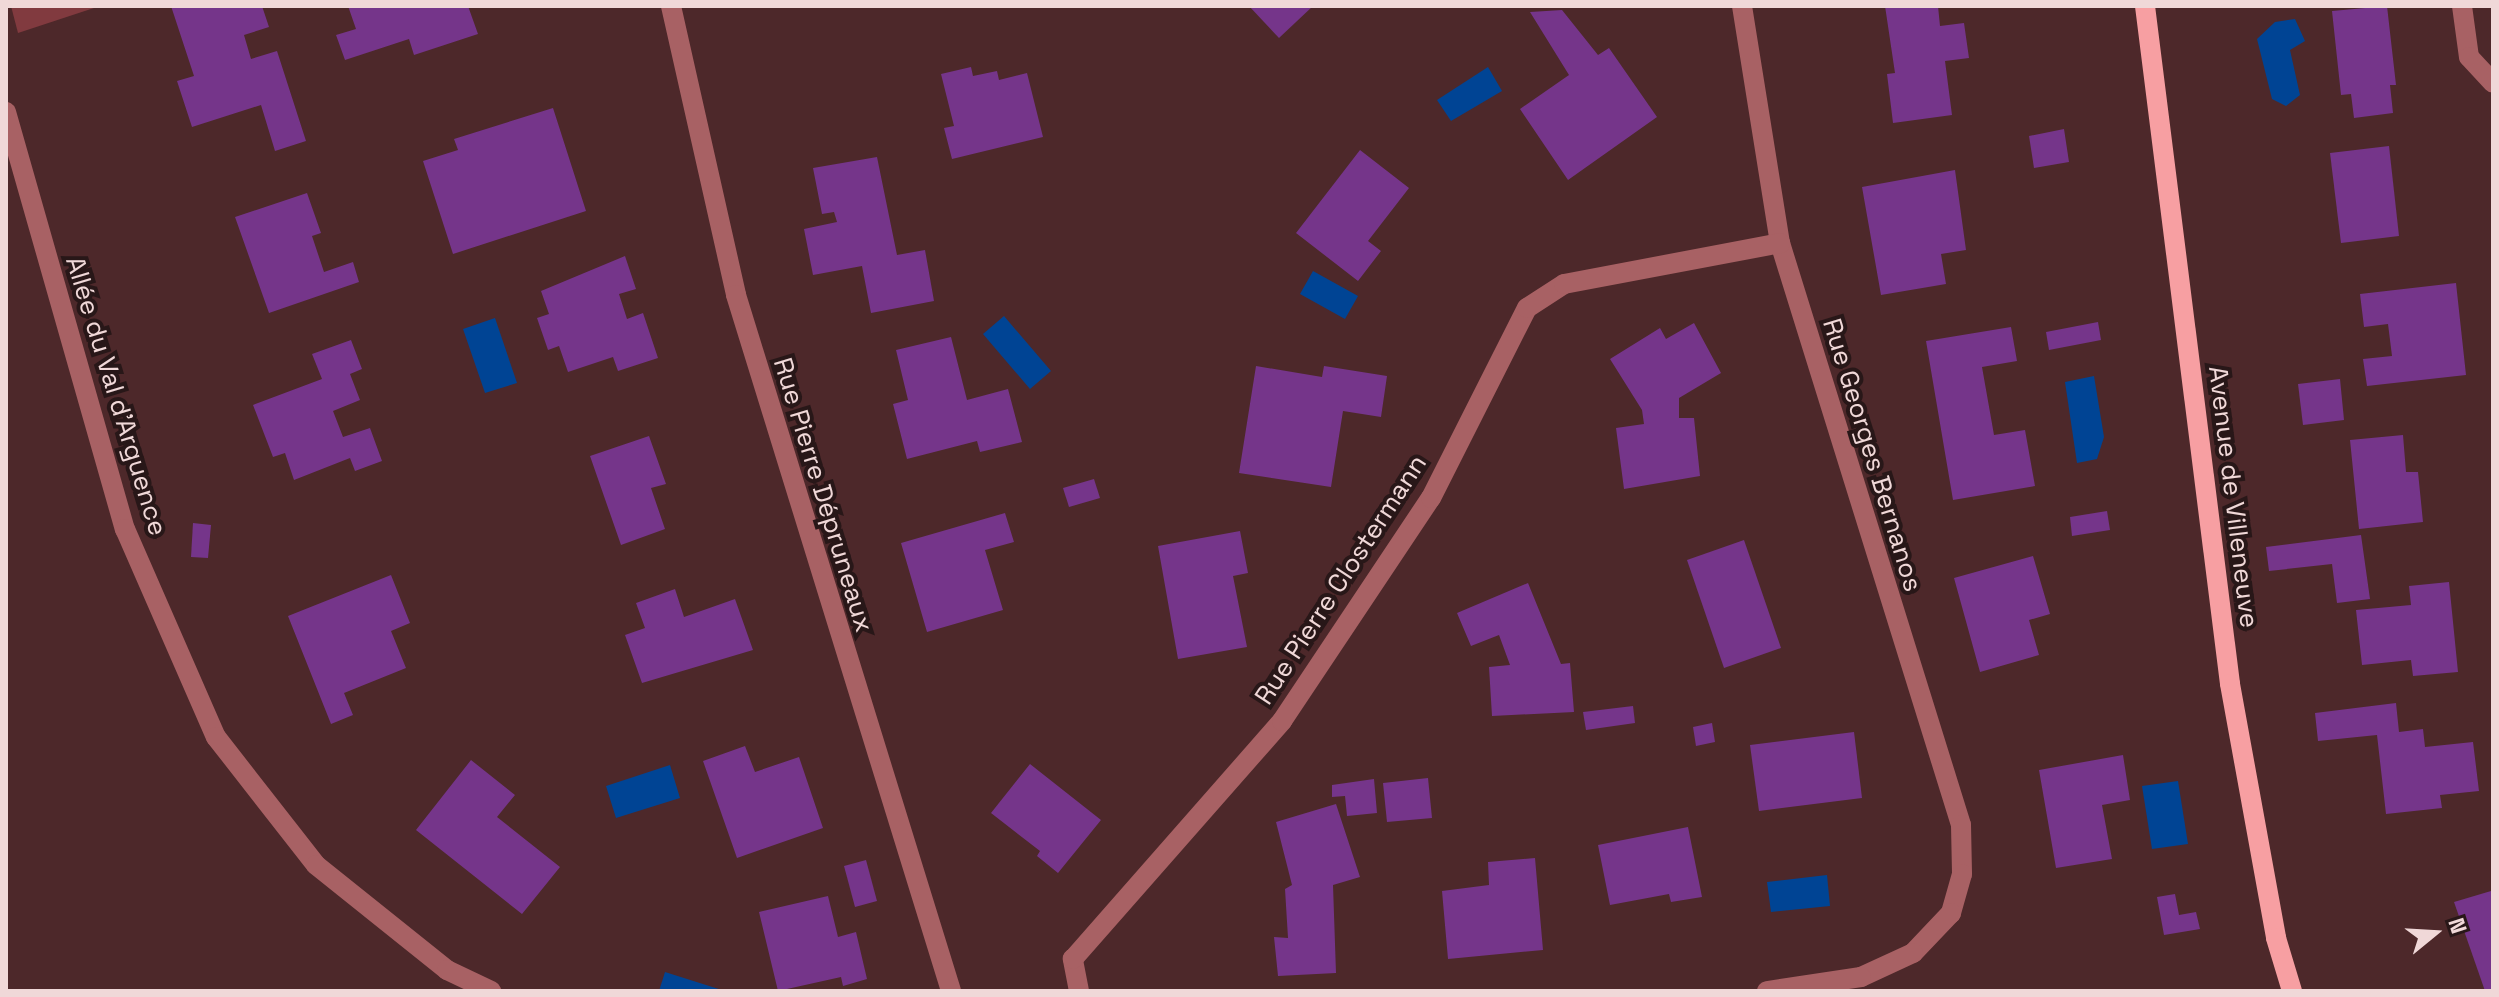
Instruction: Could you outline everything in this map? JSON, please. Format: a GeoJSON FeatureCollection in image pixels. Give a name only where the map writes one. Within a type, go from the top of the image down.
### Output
{"type":"FeatureCollection","features":[{"type":"Feature","properties":{"kind":"main road","name":"Avenue de Villeneuve"},"geometry":{"type":"LineString","coordinates":[[2145,6],[2230,684],[2276,938],[2292,991]]}},
{"type":"Feature","properties":{"kind":"street","name":"Rue Pierre Dépruneaux"},"geometry":{"type":"LineString","coordinates":[[671,6],[736,295],[951,991]]}},
{"type":"Feature","properties":{"kind":"street","name":"Rue Georges Bernanos"},"geometry":{"type":"LineString","coordinates":[[1742,6],[1780,243],[1961,825],[1962,874],[1951,913],[1913,953],[1861,977],[1767,991]]}},
{"type":"Feature","properties":{"kind":"street"},"geometry":{"type":"LineString","coordinates":[[2462,6],[2469,57],[2493,83]]}},
{"type":"Feature","properties":{"kind":"street","name":"Allée du Val d'Arguence"},"geometry":{"type":"LineString","coordinates":[[6,112],[125,529],[216,737],[316,865],[447,970],[491,991]]}},
{"type":"Feature","properties":{"kind":"street","name":"Rue Pierre Clostermann"},"geometry":{"type":"LineString","coordinates":[[1079,991],[1073,959],[1282,721],[1431,498],[1527,308],[1564,284],[1780,243]]}},
{"type":"Feature","properties":{"kind":"shaded area"},"geometry":{"type":"Polygon","coordinates":[[[11,6],[100,6],[18,33],[11,6]]]}},
{"type":"Feature","properties":{"kind":"water"},"geometry":{"type":"Polygon","coordinates":[[[2295,19],[2305,41],[2290,50],[2300,95],[2286,106],[2272,99],[2257,39],[2275,22],[2295,19]]]}},
{"type":"Feature","properties":{"kind":"water"},"geometry":{"type":"Polygon","coordinates":[[[1488,67],[1502,91],[1451,121],[1437,100],[1488,67]]]}},
{"type":"Feature","properties":{"kind":"water"},"geometry":{"type":"Polygon","coordinates":[[[1313,271],[1358,296],[1345,319],[1300,294],[1313,271]]]}},
{"type":"Feature","properties":{"kind":"water"},"geometry":{"type":"Polygon","coordinates":[[[1004,316],[1051,371],[1030,389],[983,334],[1004,316]]]}},
{"type":"Feature","properties":{"kind":"water"},"geometry":{"type":"Polygon","coordinates":[[[495,318],[517,383],[485,393],[463,329],[495,318]]]}},
{"type":"Feature","properties":{"kind":"water"},"geometry":{"type":"Polygon","coordinates":[[[2094,376],[2104,437],[2097,459],[2077,463],[2065,382],[2094,376]]]}},
{"type":"Feature","properties":{"kind":"water"},"geometry":{"type":"Polygon","coordinates":[[[670,765],[680,798],[616,818],[606,786],[670,765]]]}},
{"type":"Feature","properties":{"kind":"water"},"geometry":{"type":"Polygon","coordinates":[[[2178,781],[2188,844],[2152,849],[2142,786],[2178,781]]]}},
{"type":"Feature","properties":{"kind":"water"},"geometry":{"type":"Polygon","coordinates":[[[1827,875],[1830,906],[1771,912],[1767,882],[1827,875]]]}},
{"type":"Feature","properties":{"kind":"water"},"geometry":{"type":"Polygon","coordinates":[[[665,972],[725,991],[659,991],[665,972]]]}},
{"type":"Feature","properties":{"kind":"building"},"geometry":{"type":"Polygon","coordinates":[[[171,6],[262,6],[269,27],[244,35],[251,59],[277,51],[306,141],[275,151],[261,105],[192,127],[177,81],[194,76],[171,6]]]}},
{"type":"Feature","properties":{"kind":"building"},"geometry":{"type":"Polygon","coordinates":[[[348,6],[468,6],[478,34],[414,55],[409,39],[345,60],[336,35],[356,29],[348,6]]]}},
{"type":"Feature","properties":{"kind":"building"},"geometry":{"type":"Polygon","coordinates":[[[1249,6],[1313,6],[1279,38],[1249,6]]]}},
{"type":"Feature","properties":{"kind":"building"},"geometry":{"type":"Polygon","coordinates":[[[1885,6],[1938,6],[1940,26],[1964,23],[1969,58],[1945,61],[1952,115],[1893,123],[1887,74],[1895,73],[1885,6]]]}},
{"type":"Feature","properties":{"kind":"building"},"geometry":{"type":"Polygon","coordinates":[[[2387,6],[2396,85],[2390,85],[2393,113],[2354,118],[2351,94],[2341,95],[2332,11],[2387,6]]]}},
{"type":"Feature","properties":{"kind":"building"},"geometry":{"type":"Polygon","coordinates":[[[1562,10],[1598,55],[1609,48],[1657,117],[1568,180],[1520,109],[1569,75],[1530,12],[1562,10]]]}},
{"type":"Feature","properties":{"kind":"building"},"geometry":{"type":"Polygon","coordinates":[[[971,67],[973,76],[997,71],[999,80],[1027,73],[1043,137],[952,159],[944,128],[954,126],[941,74],[971,67]]]}},
{"type":"Feature","properties":{"kind":"building"},"geometry":{"type":"Polygon","coordinates":[[[553,108],[586,211],[453,254],[423,161],[458,150],[454,139],[553,108]]]}},
{"type":"Feature","properties":{"kind":"building"},"geometry":{"type":"Polygon","coordinates":[[[2064,129],[2069,162],[2034,168],[2029,136],[2064,129]]]}},
{"type":"Feature","properties":{"kind":"building"},"geometry":{"type":"Polygon","coordinates":[[[2389,146],[2399,236],[2341,243],[2330,153],[2389,146]]]}},
{"type":"Feature","properties":{"kind":"building"},"geometry":{"type":"Polygon","coordinates":[[[1360,150],[1409,188],[1368,241],[1381,251],[1358,281],[1296,233],[1360,150]]]}},
{"type":"Feature","properties":{"kind":"building"},"geometry":{"type":"Polygon","coordinates":[[[877,157],[897,255],[925,250],[934,301],[871,313],[862,266],[813,275],[804,229],[837,222],[834,212],[822,214],[813,168],[877,157]]]}},
{"type":"Feature","properties":{"kind":"building"},"geometry":{"type":"Polygon","coordinates":[[[1955,170],[1966,250],[1941,254],[1946,284],[1881,295],[1862,187],[1955,170]]]}},
{"type":"Feature","properties":{"kind":"building"},"geometry":{"type":"Polygon","coordinates":[[[307,193],[321,233],[312,236],[324,272],[353,262],[359,282],[269,313],[235,217],[307,193]]]}},
{"type":"Feature","properties":{"kind":"building"},"geometry":{"type":"Polygon","coordinates":[[[625,256],[636,289],[619,294],[627,319],[643,313],[658,358],[618,371],[613,357],[568,372],[559,346],[548,350],[537,318],[549,314],[541,291],[625,256]]]}},
{"type":"Feature","properties":{"kind":"building"},"geometry":{"type":"Polygon","coordinates":[[[2456,283],[2466,375],[2367,386],[2363,359],[2392,356],[2388,324],[2364,327],[2360,294],[2456,283]]]}},
{"type":"Feature","properties":{"kind":"building"},"geometry":{"type":"Polygon","coordinates":[[[2098,322],[2101,340],[2049,350],[2046,332],[2098,322]]]}},
{"type":"Feature","properties":{"kind":"building"},"geometry":{"type":"Polygon","coordinates":[[[1694,323],[1721,373],[1679,398],[1679,418],[1694,418],[1700,476],[1624,489],[1616,428],[1644,424],[1642,410],[1610,359],[1660,328],[1666,339],[1694,323]]]}},
{"type":"Feature","properties":{"kind":"building"},"geometry":{"type":"Polygon","coordinates":[[[2011,327],[2017,361],[1982,367],[1994,435],[2025,430],[2035,486],[1953,500],[1926,341],[2011,327]]]}},
{"type":"Feature","properties":{"kind":"building"},"geometry":{"type":"Polygon","coordinates":[[[951,337],[967,400],[1008,389],[1022,442],[980,452],[977,441],[907,459],[893,404],[908,400],[896,350],[951,337]]]}},
{"type":"Feature","properties":{"kind":"building"},"geometry":{"type":"Polygon","coordinates":[[[351,340],[362,369],[350,374],[360,400],[333,411],[343,437],[370,428],[382,461],[355,471],[350,458],[294,480],[285,453],[273,457],[253,405],[322,379],[312,354],[351,340]]]}},
{"type":"Feature","properties":{"kind":"building"},"geometry":{"type":"Polygon","coordinates":[[[1256,366],[1322,377],[1324,366],[1387,376],[1381,417],[1343,411],[1331,487],[1239,473],[1256,366]]]}},
{"type":"Feature","properties":{"kind":"building"},"geometry":{"type":"Polygon","coordinates":[[[2340,379],[2344,420],[2303,425],[2298,384],[2340,379]]]}},
{"type":"Feature","properties":{"kind":"building"},"geometry":{"type":"Polygon","coordinates":[[[2403,435],[2406,472],[2418,472],[2423,522],[2359,529],[2350,440],[2403,435]]]}},
{"type":"Feature","properties":{"kind":"building"},"geometry":{"type":"Polygon","coordinates":[[[649,436],[666,484],[651,488],[665,529],[621,545],[590,456],[649,436]]]}},
{"type":"Feature","properties":{"kind":"building"},"geometry":{"type":"Polygon","coordinates":[[[1094,479],[1100,498],[1069,507],[1063,488],[1094,479]]]}},
{"type":"Feature","properties":{"kind":"building"},"geometry":{"type":"Polygon","coordinates":[[[2107,511],[2110,530],[2072,536],[2070,517],[2107,511]]]}},
{"type":"Feature","properties":{"kind":"building"},"geometry":{"type":"Polygon","coordinates":[[[1005,513],[1014,542],[985,550],[1003,610],[927,632],[901,543],[1005,513]]]}},
{"type":"Feature","properties":{"kind":"building"},"geometry":{"type":"Polygon","coordinates":[[[193,523],[211,525],[208,558],[191,557],[193,523]]]}},
{"type":"Feature","properties":{"kind":"building"},"geometry":{"type":"Polygon","coordinates":[[[1240,531],[1248,573],[1233,576],[1247,647],[1178,659],[1158,546],[1240,531]]]}},
{"type":"Feature","properties":{"kind":"building"},"geometry":{"type":"Polygon","coordinates":[[[2361,535],[2370,599],[2337,603],[2332,564],[2269,571],[2266,547],[2361,535]]]}},
{"type":"Feature","properties":{"kind":"building"},"geometry":{"type":"Polygon","coordinates":[[[1744,540],[1781,648],[1724,668],[1687,560],[1744,540]]]}},
{"type":"Feature","properties":{"kind":"building"},"geometry":{"type":"Polygon","coordinates":[[[2033,556],[2050,614],[2029,620],[2039,655],[1980,672],[1954,578],[2033,556]]]}},
{"type":"Feature","properties":{"kind":"building"},"geometry":{"type":"Polygon","coordinates":[[[391,575],[410,623],[391,631],[406,668],[344,693],[353,715],[331,724],[288,616],[391,575]]]}},
{"type":"Feature","properties":{"kind":"building"},"geometry":{"type":"Polygon","coordinates":[[[2449,582],[2458,672],[2413,676],[2411,660],[2362,665],[2356,610],[2411,605],[2409,586],[2449,582]]]}},
{"type":"Feature","properties":{"kind":"building"},"geometry":{"type":"Polygon","coordinates":[[[1528,583],[1561,664],[1570,663],[1574,712],[1492,716],[1489,667],[1510,665],[1499,635],[1471,646],[1457,613],[1528,583]]]}},
{"type":"Feature","properties":{"kind":"building"},"geometry":{"type":"Polygon","coordinates":[[[675,589],[684,617],[735,599],[753,650],[642,683],[625,635],[645,628],[636,603],[675,589]]]}},
{"type":"Feature","properties":{"kind":"building"},"geometry":{"type":"Polygon","coordinates":[[[2396,703],[2399,732],[2423,729],[2425,747],[2473,742],[2479,791],[2440,795],[2442,808],[2386,814],[2377,735],[2318,741],[2315,713],[2396,703]]]}},
{"type":"Feature","properties":{"kind":"building"},"geometry":{"type":"Polygon","coordinates":[[[1633,706],[1635,723],[1586,730],[1583,712],[1633,706]]]}},
{"type":"Feature","properties":{"kind":"building"},"geometry":{"type":"Polygon","coordinates":[[[1712,723],[1715,742],[1696,746],[1693,727],[1712,723]]]}},
{"type":"Feature","properties":{"kind":"building"},"geometry":{"type":"Polygon","coordinates":[[[1854,732],[1862,798],[1759,811],[1750,745],[1854,732]]]}},
{"type":"Feature","properties":{"kind":"building"},"geometry":{"type":"Polygon","coordinates":[[[745,746],[755,772],[799,757],[823,828],[737,858],[703,761],[745,746]]]}},
{"type":"Feature","properties":{"kind":"building"},"geometry":{"type":"Polygon","coordinates":[[[2123,755],[2130,800],[2102,805],[2112,859],[2056,868],[2039,770],[2123,755]]]}},
{"type":"Feature","properties":{"kind":"building"},"geometry":{"type":"Polygon","coordinates":[[[471,760],[515,795],[497,817],[560,867],[522,914],[416,830],[471,760]]]}},
{"type":"Feature","properties":{"kind":"building"},"geometry":{"type":"Polygon","coordinates":[[[1030,764],[1101,820],[1058,873],[1037,856],[1040,851],[991,813],[1030,764]]]}},
{"type":"Feature","properties":{"kind":"building"},"geometry":{"type":"Polygon","coordinates":[[[1428,778],[1432,818],[1387,822],[1383,783],[1428,778]]]}},
{"type":"Feature","properties":{"kind":"building"},"geometry":{"type":"Polygon","coordinates":[[[1374,779],[1377,813],[1347,816],[1345,796],[1332,797],[1332,785],[1374,779]]]}},
{"type":"Feature","properties":{"kind":"building"},"geometry":{"type":"Polygon","coordinates":[[[1336,804],[1360,877],[1333,885],[1336,973],[1278,976],[1274,937],[1288,938],[1285,889],[1292,885],[1276,822],[1336,804]]]}},
{"type":"Feature","properties":{"kind":"building"},"geometry":{"type":"Polygon","coordinates":[[[1688,827],[1702,897],[1671,902],[1669,894],[1610,905],[1598,845],[1688,827]]]}},
{"type":"Feature","properties":{"kind":"building"},"geometry":{"type":"Polygon","coordinates":[[[1535,858],[1543,950],[1448,959],[1442,891],[1489,885],[1488,862],[1535,858]]]}},
{"type":"Feature","properties":{"kind":"building"},"geometry":{"type":"Polygon","coordinates":[[[866,860],[877,901],[855,907],[844,866],[866,860]]]}},
{"type":"Feature","properties":{"kind":"building"},"geometry":{"type":"Polygon","coordinates":[[[2491,891],[2493,991],[2485,991],[2454,902],[2491,891]]]}},
{"type":"Feature","properties":{"kind":"building"},"geometry":{"type":"Polygon","coordinates":[[[2175,894],[2179,915],[2196,912],[2200,929],[2164,935],[2157,897],[2175,894]]]}},
{"type":"Feature","properties":{"kind":"building"},"geometry":{"type":"Polygon","coordinates":[[[828,896],[838,937],[856,932],[867,979],[843,986],[841,977],[778,991],[759,912],[828,896]]]}}]}
